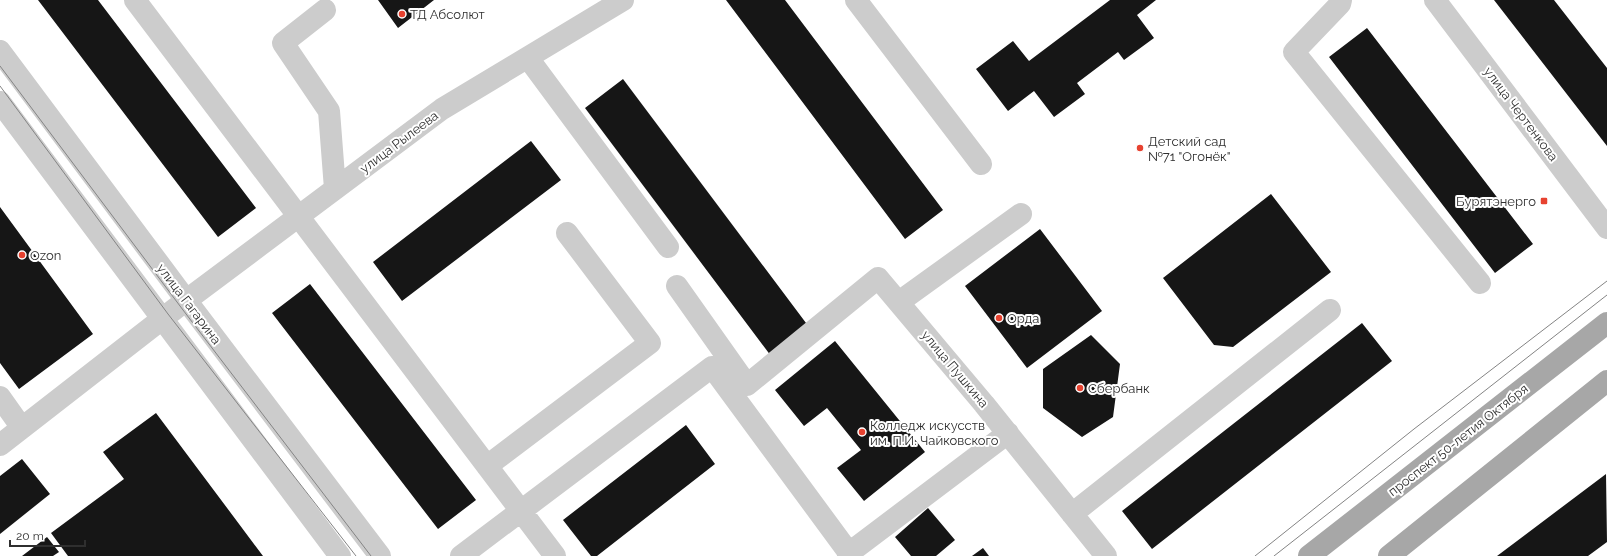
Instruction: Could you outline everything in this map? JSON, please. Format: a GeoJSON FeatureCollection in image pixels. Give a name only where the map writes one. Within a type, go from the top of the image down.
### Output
{"type":"FeatureCollection","features":[{"type":"Feature","properties":{"kind":"main road","name":"проспект 50-летия Октября"},"geometry":{"type":"LineString","coordinates":[[1309,556],[1607,323]]}},
{"type":"Feature","properties":{"kind":"main road"},"geometry":{"type":"LineString","coordinates":[[1389,556],[1607,381]]}},
{"type":"Feature","properties":{"kind":"street"},"geometry":{"type":"LineString","coordinates":[[135,0],[555,556]]}},
{"type":"Feature","properties":{"kind":"street","name":"улица Рылеева"},"geometry":{"type":"LineString","coordinates":[[0,445],[186,300],[442,109],[622,0]]}},
{"type":"Feature","properties":{"kind":"street"},"geometry":{"type":"LineString","coordinates":[[856,0],[981,164]]}},
{"type":"Feature","properties":{"kind":"street"},"geometry":{"type":"LineString","coordinates":[[1341,0],[1340,4],[1294,52],[1480,283]]}},
{"type":"Feature","properties":{"kind":"street","name":"улица Чертенкова"},"geometry":{"type":"LineString","coordinates":[[1435,0],[1607,228]]}},
{"type":"Feature","properties":{"kind":"street"},"geometry":{"type":"LineString","coordinates":[[325,10],[283,43],[329,111],[335,189]]}},
{"type":"Feature","properties":{"kind":"street","name":"улица Гагарина"},"geometry":{"type":"LineString","coordinates":[[0,51],[380,556]]}},
{"type":"Feature","properties":{"kind":"street"},"geometry":{"type":"LineString","coordinates":[[528,58],[668,246]]}},
{"type":"Feature","properties":{"kind":"street"},"geometry":{"type":"LineString","coordinates":[[0,102],[146,295],[161,320],[340,556]]}},
{"type":"Feature","properties":{"kind":"street"},"geometry":{"type":"LineString","coordinates":[[899,302],[1021,214]]}},
{"type":"Feature","properties":{"kind":"street"},"geometry":{"type":"LineString","coordinates":[[487,466],[650,343],[567,233]]}},
{"type":"Feature","properties":{"kind":"street","name":"улица Пушкина"},"geometry":{"type":"LineString","coordinates":[[677,286],[747,385],[878,278],[1008,433],[1106,556]]}},
{"type":"Feature","properties":{"kind":"street"},"geometry":{"type":"LineString","coordinates":[[1072,514],[1330,310]]}},
{"type":"Feature","properties":{"kind":"street"},"geometry":{"type":"LineString","coordinates":[[461,556],[712,367],[849,555],[1008,433]]}},
{"type":"Feature","properties":{"kind":"street"},"geometry":{"type":"LineString","coordinates":[[0,397],[22,428]]}},
{"type":"Feature","properties":{"kind":"building"},"geometry":{"type":"Polygon","coordinates":[[[38,0],[98,0],[256,208],[218,237],[38,0]]]}},
{"type":"Feature","properties":{"kind":"building","name":"ТД Абсолют"},"geometry":{"type":"Polygon","coordinates":[[[378,0],[434,0],[398,28],[378,0]]]}},
{"type":"Feature","properties":{"kind":"building"},"geometry":{"type":"Polygon","coordinates":[[[726,0],[785,0],[943,210],[905,239],[726,0]]]}},
{"type":"Feature","properties":{"kind":"building"},"geometry":{"type":"Polygon","coordinates":[[[1110,0],[1156,0],[1137,15],[1154,38],[1124,60],[1118,52],[1077,83],[1085,94],[1054,117],[1034,91],[1008,111],[976,69],[1013,41],[1029,61],[1110,0]]]}},
{"type":"Feature","properties":{"kind":"building"},"geometry":{"type":"Polygon","coordinates":[[[1494,0],[1554,0],[1607,68],[1607,146],[1494,0]]]}},
{"type":"Feature","properties":{"kind":"building"},"geometry":{"type":"Polygon","coordinates":[[[1367,28],[1533,244],[1495,273],[1329,57],[1367,28]]]}},
{"type":"Feature","properties":{"kind":"building"},"geometry":{"type":"Polygon","coordinates":[[[623,79],[812,331],[774,360],[585,108],[623,79]]]}},
{"type":"Feature","properties":{"kind":"building"},"geometry":{"type":"Polygon","coordinates":[[[531,141],[561,180],[402,301],[373,262],[531,141]]]}},
{"type":"Feature","properties":{"kind":"building"},"geometry":{"type":"Polygon","coordinates":[[[1271,194],[1331,272],[1233,347],[1214,345],[1163,278],[1271,194]]]}},
{"type":"Feature","properties":{"kind":"building"},"geometry":{"type":"Polygon","coordinates":[[[0,207],[93,334],[19,389],[0,363],[0,207]]]}},
{"type":"Feature","properties":{"kind":"building"},"geometry":{"type":"Polygon","coordinates":[[[1040,229],[1102,311],[1027,368],[965,286],[1040,229]]]}},
{"type":"Feature","properties":{"kind":"building"},"geometry":{"type":"Polygon","coordinates":[[[310,284],[476,500],[438,529],[272,313],[310,284]]]}},
{"type":"Feature","properties":{"kind":"building"},"geometry":{"type":"Polygon","coordinates":[[[1362,323],[1392,361],[1152,549],[1122,511],[1362,323]]]}},
{"type":"Feature","properties":{"kind":"building","name":"Сбербанк"},"geometry":{"type":"Polygon","coordinates":[[[1091,335],[1120,364],[1113,417],[1082,437],[1043,408],[1043,369],[1091,335]]]}},
{"type":"Feature","properties":{"kind":"building"},"geometry":{"type":"Polygon","coordinates":[[[835,341],[925,452],[864,501],[837,468],[861,450],[827,408],[804,426],[775,390],[835,341]]]}},
{"type":"Feature","properties":{"kind":"building"},"geometry":{"type":"Polygon","coordinates":[[[156,413],[263,556],[68,556],[51,533],[124,479],[103,452],[156,413]]]}},
{"type":"Feature","properties":{"kind":"building"},"geometry":{"type":"Polygon","coordinates":[[[686,425],[715,464],[597,556],[591,556],[563,520],[686,425]]]}},
{"type":"Feature","properties":{"kind":"building"},"geometry":{"type":"Polygon","coordinates":[[[22,459],[50,494],[0,534],[0,476],[22,459]]]}},
{"type":"Feature","properties":{"kind":"building"},"geometry":{"type":"Polygon","coordinates":[[[1606,474],[1607,542],[1588,556],[1497,556],[1606,474]]]}},
{"type":"Feature","properties":{"kind":"building"},"geometry":{"type":"Polygon","coordinates":[[[928,508],[955,540],[936,556],[911,556],[895,537],[928,508]]]}},
{"type":"Feature","properties":{"kind":"building"},"geometry":{"type":"Polygon","coordinates":[[[47,537],[59,552],[53,556],[22,556],[47,537]]]}},
{"type":"Feature","properties":{"kind":"building"},"geometry":{"type":"Polygon","coordinates":[[[983,548],[989,556],[972,556],[983,548]]]}},
{"type":"Feature","properties":{"kind":"tram line"},"geometry":{"type":"LineString","coordinates":[[0,66],[183,310],[371,556]]}},
{"type":"Feature","properties":{"kind":"tram line"},"geometry":{"type":"LineString","coordinates":[[0,86],[168,314],[356,556]]}},
{"type":"Feature","properties":{"kind":"tram line"},"geometry":{"type":"LineString","coordinates":[[1255,556],[1414,429],[1607,281]]}},
{"type":"Feature","properties":{"kind":"tram line"},"geometry":{"type":"LineString","coordinates":[[1274,556],[1607,295]]}},
{"type":"Feature","properties":{"kind":"place","name":"ТД Абсолют"},"geometry":{"type":"Point","coordinates":[402,14]}},
{"type":"Feature","properties":{"kind":"place","name":"Детский сад №71 \"Огонёк\""},"geometry":{"type":"Point","coordinates":[1140,148]}},
{"type":"Feature","properties":{"kind":"place","name":"Бурятэнерго"},"geometry":{"type":"Point","coordinates":[1544,201]}},
{"type":"Feature","properties":{"kind":"place","name":"Ozon"},"geometry":{"type":"Point","coordinates":[22,255]}},
{"type":"Feature","properties":{"kind":"place","name":"Орда"},"geometry":{"type":"Point","coordinates":[999,318]}},
{"type":"Feature","properties":{"kind":"place","name":"Сбербанк"},"geometry":{"type":"Point","coordinates":[1080,388]}},
{"type":"Feature","properties":{"kind":"place","name":"Колледж искусств им. П.И. Чайковского"},"geometry":{"type":"Point","coordinates":[862,432]}}]}
